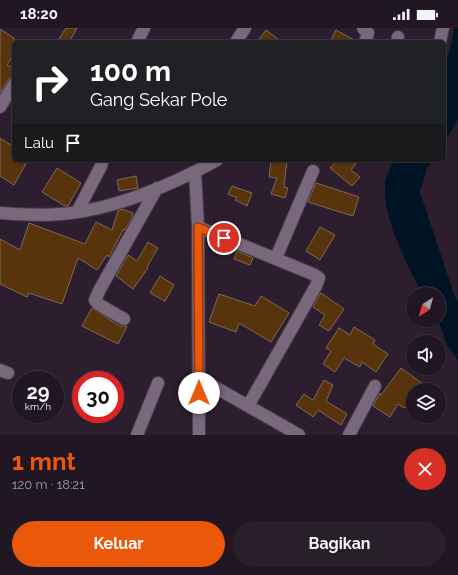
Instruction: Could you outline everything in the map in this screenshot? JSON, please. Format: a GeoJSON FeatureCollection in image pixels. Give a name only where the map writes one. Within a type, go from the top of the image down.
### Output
{"type":"FeatureCollection","features":[{"type":"Feature","properties":{"kind":"street"},"geometry":{"type":"LineString","coordinates":[[138,40],[144,28]]}},
{"type":"Feature","properties":{"kind":"street"},"geometry":{"type":"LineString","coordinates":[[237,40],[245,28]]}},
{"type":"Feature","properties":{"kind":"street"},"geometry":{"type":"LineString","coordinates":[[363,28],[368,33],[366,40]]}},
{"type":"Feature","properties":{"kind":"street"},"geometry":{"type":"LineString","coordinates":[[440,40],[443,28]]}},
{"type":"Feature","properties":{"kind":"street"},"geometry":{"type":"LineString","coordinates":[[1,101],[12,87]]}},
{"type":"Feature","properties":{"kind":"street"},"geometry":{"type":"LineString","coordinates":[[77,212],[102,162]]}},
{"type":"Feature","properties":{"kind":"street"},"geometry":{"type":"LineString","coordinates":[[0,213],[43,214],[77,212],[96,209],[157,188],[195,172],[213,162]]}},
{"type":"Feature","properties":{"kind":"street"},"geometry":{"type":"LineString","coordinates":[[276,258],[313,171]]}},
{"type":"Feature","properties":{"kind":"street"},"geometry":{"type":"LineString","coordinates":[[195,172],[198,227],[199,435]]}},
{"type":"Feature","properties":{"kind":"street"},"geometry":{"type":"LineString","coordinates":[[124,318],[98,304],[95,300],[157,188]]}},
{"type":"Feature","properties":{"kind":"street"},"geometry":{"type":"LineString","coordinates":[[198,227],[276,258],[318,278],[316,286],[248,406]]}},
{"type":"Feature","properties":{"kind":"street"},"geometry":{"type":"LineString","coordinates":[[199,378],[299,435]]}},
{"type":"Feature","properties":{"kind":"street"},"geometry":{"type":"LineString","coordinates":[[137,435],[158,383]]}},
{"type":"Feature","properties":{"kind":"street"},"geometry":{"type":"LineString","coordinates":[[349,435],[375,386]]}},
{"type":"Feature","properties":{"kind":"water"},"geometry":{"type":"Polygon","coordinates":[[[454,28],[458,28],[458,120],[446,140],[446,61],[454,28]]]}},
{"type":"Feature","properties":{"kind":"water"},"geometry":{"type":"Polygon","coordinates":[[[393,162],[432,162],[427,168],[420,192],[455,297],[458,301],[458,360],[447,345],[446,335],[443,335],[441,327],[446,327],[446,287],[419,287],[391,225],[385,197],[385,183],[387,174],[393,162]]]}},
{"type":"Feature","properties":{"kind":"building"},"geometry":{"type":"Polygon","coordinates":[[[66,28],[77,28],[70,40],[58,40],[66,28]]]}},
{"type":"Feature","properties":{"kind":"building"},"geometry":{"type":"Polygon","coordinates":[[[0,29],[14,38],[14,40],[12,40],[12,57],[7,65],[12,68],[12,77],[8,80],[0,93],[0,29]]]}},
{"type":"Feature","properties":{"kind":"building"},"geometry":{"type":"Polygon","coordinates":[[[266,30],[279,40],[258,40],[266,30]]]}},
{"type":"Feature","properties":{"kind":"building"},"geometry":{"type":"Polygon","coordinates":[[[336,30],[354,40],[331,40],[336,30]]]}},
{"type":"Feature","properties":{"kind":"building"},"geometry":{"type":"Polygon","coordinates":[[[0,138],[12,146],[12,162],[27,162],[14,185],[0,176],[0,138]]]}},
{"type":"Feature","properties":{"kind":"building"},"geometry":{"type":"Polygon","coordinates":[[[271,162],[287,162],[284,187],[288,188],[285,198],[271,194],[277,178],[269,177],[271,162]]]}},
{"type":"Feature","properties":{"kind":"building"},"geometry":{"type":"Polygon","coordinates":[[[335,162],[357,162],[351,170],[360,177],[352,186],[330,168],[335,162]]]}},
{"type":"Feature","properties":{"kind":"building"},"geometry":{"type":"Polygon","coordinates":[[[57,168],[81,183],[68,206],[65,206],[42,192],[57,168]]]}},
{"type":"Feature","properties":{"kind":"building"},"geometry":{"type":"Polygon","coordinates":[[[136,176],[138,188],[119,191],[117,180],[136,176]]]}},
{"type":"Feature","properties":{"kind":"building"},"geometry":{"type":"Polygon","coordinates":[[[316,183],[359,197],[353,216],[308,202],[316,183]]]}},
{"type":"Feature","properties":{"kind":"building"},"geometry":{"type":"Polygon","coordinates":[[[232,186],[252,193],[247,206],[235,200],[237,198],[228,194],[232,186]]]}},
{"type":"Feature","properties":{"kind":"building"},"geometry":{"type":"Polygon","coordinates":[[[122,209],[133,213],[132,218],[125,230],[123,230],[109,257],[107,255],[97,270],[78,258],[62,304],[29,293],[27,297],[0,284],[0,239],[20,250],[29,223],[85,244],[96,222],[112,230],[118,211],[122,209]]]}},
{"type":"Feature","properties":{"kind":"building"},"geometry":{"type":"Polygon","coordinates":[[[320,227],[335,235],[320,260],[306,251],[320,227]]]}},
{"type":"Feature","properties":{"kind":"building"},"geometry":{"type":"Polygon","coordinates":[[[148,242],[158,248],[147,267],[148,268],[133,289],[116,276],[128,255],[137,261],[148,242]]]}},
{"type":"Feature","properties":{"kind":"building"},"geometry":{"type":"Polygon","coordinates":[[[237,251],[253,258],[250,265],[234,259],[237,251]]]}},
{"type":"Feature","properties":{"kind":"building"},"geometry":{"type":"Polygon","coordinates":[[[160,276],[174,285],[165,301],[150,293],[160,276]]]}},
{"type":"Feature","properties":{"kind":"building"},"geometry":{"type":"Polygon","coordinates":[[[321,293],[344,309],[329,331],[319,325],[325,315],[313,307],[321,293]]]}},
{"type":"Feature","properties":{"kind":"building"},"geometry":{"type":"Polygon","coordinates":[[[219,294],[255,306],[261,296],[289,313],[271,342],[239,323],[236,332],[209,322],[219,294]]]}},
{"type":"Feature","properties":{"kind":"building"},"geometry":{"type":"Polygon","coordinates":[[[92,308],[120,326],[127,326],[118,344],[82,326],[92,308]]]}},
{"type":"Feature","properties":{"kind":"building"},"geometry":{"type":"Polygon","coordinates":[[[354,327],[375,340],[373,344],[388,354],[376,372],[362,362],[360,367],[344,358],[335,372],[323,364],[331,351],[326,348],[339,328],[350,335],[354,327]]]}},
{"type":"Feature","properties":{"kind":"building"},"geometry":{"type":"Polygon","coordinates":[[[401,368],[406,372],[406,375],[411,375],[422,383],[406,383],[406,406],[404,408],[398,404],[390,417],[373,406],[380,393],[381,395],[401,368]]]}},
{"type":"Feature","properties":{"kind":"building"},"geometry":{"type":"Polygon","coordinates":[[[324,380],[333,385],[326,401],[347,414],[341,425],[318,410],[313,417],[296,405],[304,394],[313,400],[324,380]]]}},
{"type":"Feature","properties":{"kind":"route"},"geometry":{"type":"LineString","coordinates":[[199,393],[198,227],[224,238]]}}]}
